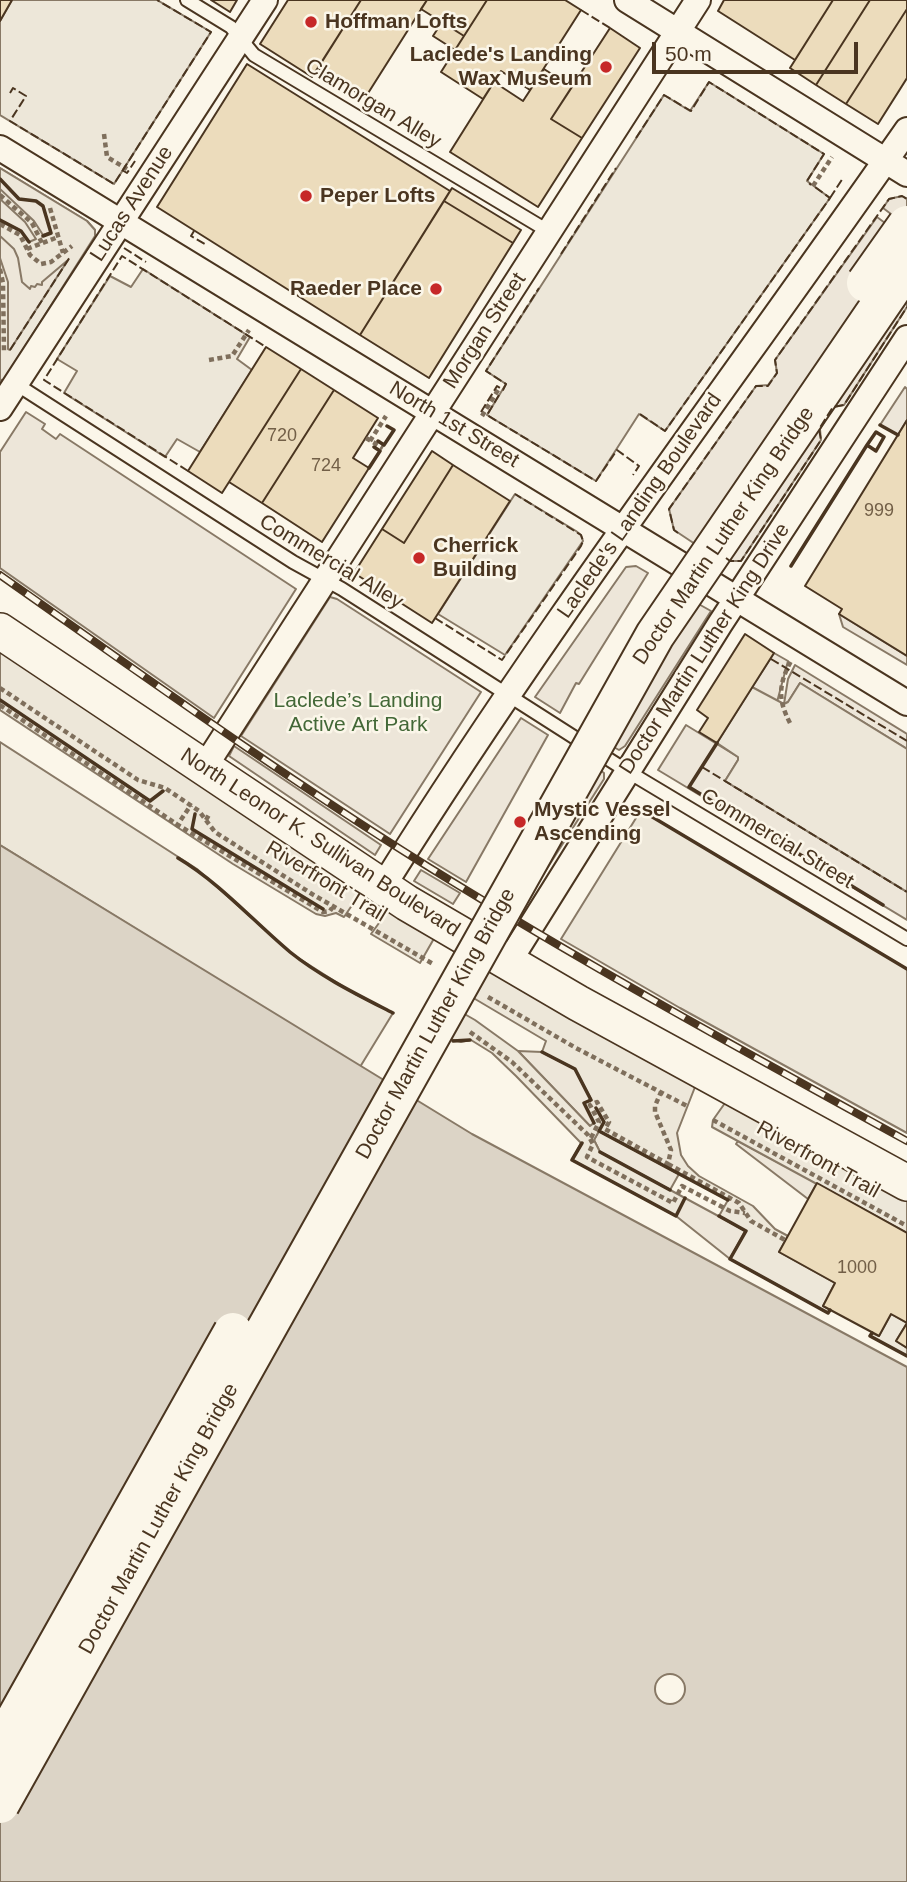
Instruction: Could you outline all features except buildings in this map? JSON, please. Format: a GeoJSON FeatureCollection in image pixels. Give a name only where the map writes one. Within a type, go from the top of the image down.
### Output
{"type":"FeatureCollection","features":[{"type":"Feature","properties":{"kind":"main road","name":"Doctor Martin Luther King Bridge"},"geometry":{"type":"LineString","coordinates":[[0,1747],[592,692],[657,591],[907,225]]}},
{"type":"Feature","properties":{"kind":"main road","name":"Doctor Martin Luther King Bridge"},"geometry":{"type":"LineString","coordinates":[[0,1804],[655,635],[907,266]]}},
{"type":"Feature","properties":{"kind":"street","name":"Lucas Avenue"},"geometry":{"type":"LineString","coordinates":[[0,408],[265,0]]}},
{"type":"Feature","properties":{"kind":"street"},"geometry":{"type":"LineString","coordinates":[[627,0],[896,167]]}},
{"type":"Feature","properties":{"kind":"street","name":"Morgan Street"},"geometry":{"type":"LineString","coordinates":[[204,768],[698,0]]}},
{"type":"Feature","properties":{"kind":"street","name":"Laclede's Landing Boulevard"},"geometry":{"type":"LineString","coordinates":[[382,888],[509,694],[623,529],[896,167],[907,130]]}},
{"type":"Feature","properties":{"kind":"street","name":"North 1st Street"},"geometry":{"type":"LineString","coordinates":[[0,148],[907,702]]}},
{"type":"Feature","properties":{"kind":"street","name":"Doctor Martin Luther King Drive"},"geometry":{"type":"LineString","coordinates":[[508,963],[736,599],[907,338]]}},
{"type":"Feature","properties":{"kind":"street","name":"North Leonor K. Sullivan Boulevard"},"geometry":{"type":"LineString","coordinates":[[0,631],[382,888],[508,963],[907,1183]]}},
{"type":"Feature","properties":{"kind":"lane","name":"Clamorgan Alley"},"geometry":{"type":"LineString","coordinates":[[187,0],[231,27],[254,55],[548,231]]}},
{"type":"Feature","properties":{"kind":"lane","name":"Commercial Alley"},"geometry":{"type":"LineString","coordinates":[[16,384],[293,562],[509,694],[628,771]]}},
{"type":"Feature","properties":{"kind":"lane","name":"Commercial Street"},"geometry":{"type":"LineString","coordinates":[[628,771],[907,939]]}},
{"type":"Feature","properties":{"kind":"path"},"geometry":{"type":"LineString","coordinates":[[104,134],[107,157],[124,168]]}},
{"type":"Feature","properties":{"kind":"path"},"geometry":{"type":"LineString","coordinates":[[813,186],[832,156]]}},
{"type":"Feature","properties":{"kind":"path"},"geometry":{"type":"LineString","coordinates":[[0,195],[32,223],[42,243]]}},
{"type":"Feature","properties":{"kind":"path"},"geometry":{"type":"LineString","coordinates":[[0,224],[20,235],[33,259],[41,264],[51,262],[65,252],[51,209]]}},
{"type":"Feature","properties":{"kind":"path"},"geometry":{"type":"LineString","coordinates":[[27,249],[58,237]]}},
{"type":"Feature","properties":{"kind":"path"},"geometry":{"type":"LineString","coordinates":[[0,269],[4,296],[4,347]]}},
{"type":"Feature","properties":{"kind":"path"},"geometry":{"type":"LineString","coordinates":[[209,360],[232,356],[247,334]]}},
{"type":"Feature","properties":{"kind":"path"},"geometry":{"type":"LineString","coordinates":[[482,416],[498,390],[501,392]]}},
{"type":"Feature","properties":{"kind":"path"},"geometry":{"type":"LineString","coordinates":[[370,441],[386,416]]}},
{"type":"Feature","properties":{"kind":"path"},"geometry":{"type":"LineString","coordinates":[[790,723],[780,704],[785,677],[794,658]]}},
{"type":"Feature","properties":{"kind":"path","name":"Riverfront Trail"},"geometry":{"type":"LineString","coordinates":[[0,688],[138,780],[160,785],[191,805],[215,832],[332,907],[442,970]]}},
{"type":"Feature","properties":{"kind":"path"},"geometry":{"type":"LineString","coordinates":[[0,705],[177,826],[318,910],[326,912],[332,907]]}},
{"type":"Feature","properties":{"kind":"path"},"geometry":{"type":"LineString","coordinates":[[177,826],[191,805]]}},
{"type":"Feature","properties":{"kind":"path"},"geometry":{"type":"LineString","coordinates":[[206,820],[210,813]]}},
{"type":"Feature","properties":{"kind":"path"},"geometry":{"type":"LineString","coordinates":[[481,993],[687,1106]]}},
{"type":"Feature","properties":{"kind":"path"},"geometry":{"type":"LineString","coordinates":[[466,1030],[496,1048],[591,1138],[593,1144],[587,1157],[673,1203],[682,1186],[724,1208],[745,1213]]}},
{"type":"Feature","properties":{"kind":"path"},"geometry":{"type":"LineString","coordinates":[[660,1092],[656,1112],[671,1150],[668,1164]]}},
{"type":"Feature","properties":{"kind":"path"},"geometry":{"type":"LineString","coordinates":[[591,1138],[599,1122],[590,1105],[597,1102],[609,1122],[605,1129],[740,1203],[751,1221],[785,1240]]}},
{"type":"Feature","properties":{"kind":"path","name":"Riverfront Trail"},"geometry":{"type":"LineString","coordinates":[[713,1120],[907,1226]]}},
{"type":"Feature","properties":{"kind":"green space"},"geometry":{"type":"Polygon","coordinates":[[[0,168],[87,221],[95,230],[95,236],[0,386],[0,168]]]}},
{"type":"Feature","properties":{"kind":"green space"},"geometry":{"type":"Polygon","coordinates":[[[902,196],[907,199],[907,307],[844,405],[833,407],[820,429],[821,440],[741,561],[716,558],[674,530],[669,509],[756,386],[768,385],[777,373],[775,360],[877,217],[889,226],[895,217],[883,208],[889,199],[902,196]]]}},
{"type":"Feature","properties":{"kind":"green space"},"geometry":{"type":"Polygon","coordinates":[[[905,387],[907,420],[898,435],[880,425],[905,387]]]}},
{"type":"Feature","properties":{"kind":"green space"},"geometry":{"type":"Polygon","coordinates":[[[26,412],[45,424],[42,429],[56,439],[60,434],[296,589],[214,718],[0,568],[0,452],[26,412]]]}},
{"type":"Feature","properties":{"kind":"green space"},"geometry":{"type":"Polygon","coordinates":[[[636,566],[648,573],[579,684],[576,683],[560,713],[535,697],[626,567],[636,566]]]}},
{"type":"Feature","properties":{"kind":"green space","name":"Laclede’s Landing Active Art Park"},"geometry":{"type":"Polygon","coordinates":[[[330,597],[481,692],[390,834],[241,736],[330,597]]]}},
{"type":"Feature","properties":{"kind":"green space"},"geometry":{"type":"Polygon","coordinates":[[[695,602],[711,611],[625,746],[619,750],[610,745],[695,602]]]}},
{"type":"Feature","properties":{"kind":"green space"},"geometry":{"type":"Polygon","coordinates":[[[839,614],[907,656],[907,665],[843,627],[839,614]]]}},
{"type":"Feature","properties":{"kind":"green space"},"geometry":{"type":"Polygon","coordinates":[[[774,653],[788,661],[777,702],[752,687],[774,653]]]}},
{"type":"Feature","properties":{"kind":"green space"},"geometry":{"type":"Polygon","coordinates":[[[795,665],[907,734],[907,749],[800,683],[784,704],[788,679],[795,665]]]}},
{"type":"Feature","properties":{"kind":"green space"},"geometry":{"type":"Polygon","coordinates":[[[521,718],[548,735],[466,882],[428,859],[521,718]]]}},
{"type":"Feature","properties":{"kind":"green space"},"geometry":{"type":"Polygon","coordinates":[[[686,725],[738,757],[725,781],[907,892],[907,920],[658,770],[686,725]]]}},
{"type":"Feature","properties":{"kind":"green space"},"geometry":{"type":"Polygon","coordinates":[[[234,746],[381,845],[375,855],[229,756],[234,746]]]}},
{"type":"Feature","properties":{"kind":"green space"},"geometry":{"type":"Polygon","coordinates":[[[597,768],[604,773],[604,779],[518,914],[597,768]]]}},
{"type":"Feature","properties":{"kind":"green space"},"geometry":{"type":"Polygon","coordinates":[[[421,870],[460,893],[453,904],[414,881],[421,870]]]}},
{"type":"Feature","properties":{"kind":"green space"},"geometry":{"type":"Polygon","coordinates":[[[518,1051],[542,1052],[575,1069],[591,1100],[594,1123],[590,1126],[518,1051]]]}},
{"type":"Feature","properties":{"kind":"green space"},"geometry":{"type":"Polygon","coordinates":[[[599,1131],[679,1174],[670,1190],[600,1152],[594,1140],[599,1131]]]}},
{"type":"Feature","properties":{"kind":"green space"},"geometry":{"type":"Polygon","coordinates":[[[738,1141],[817,1183],[808,1199],[736,1144],[738,1141]]]}},
{"type":"Feature","properties":{"kind":"green space"},"geometry":{"type":"Polygon","coordinates":[[[685,1198],[746,1231],[730,1259],[676,1216],[685,1198]]]}},
{"type":"Feature","properties":{"kind":"shaded area"},"geometry":{"type":"Polygon","coordinates":[[[12,0],[157,0],[211,32],[114,184],[0,115],[0,21],[12,0]]]}},
{"type":"Feature","properties":{"kind":"shaded area"},"geometry":{"type":"Polygon","coordinates":[[[709,82],[824,154],[807,181],[830,198],[665,431],[639,414],[596,481],[487,415],[506,384],[486,371],[664,95],[690,111],[709,82]]]}},
{"type":"Feature","properties":{"kind":"shaded area"},"geometry":{"type":"Polygon","coordinates":[[[0,168],[87,221],[95,230],[95,236],[3,381],[0,379],[0,258],[8,282],[10,350],[68,260],[42,282],[42,285],[31,286],[30,289],[22,282],[14,249],[0,236],[0,220],[21,231],[29,242],[36,239],[25,222],[0,199],[0,189],[34,221],[43,235],[51,232],[43,206],[36,201],[19,199],[0,179],[0,168]]]}},
{"type":"Feature","properties":{"kind":"shaded area"},"geometry":{"type":"Polygon","coordinates":[[[143,269],[250,337],[237,359],[252,370],[200,452],[177,439],[165,457],[64,393],[77,371],[57,359],[110,276],[131,287],[143,269]]]}},
{"type":"Feature","properties":{"kind":"shaded area"},"geometry":{"type":"Polygon","coordinates":[[[515,494],[576,531],[583,541],[505,655],[438,614],[515,494]]]}},
{"type":"Feature","properties":{"kind":"shaded area"},"geometry":{"type":"Polygon","coordinates":[[[0,648],[356,889],[357,898],[344,917],[336,913],[325,916],[316,914],[233,864],[0,710],[0,648]]]}},
{"type":"Feature","properties":{"kind":"shaded area"},"geometry":{"type":"Polygon","coordinates":[[[800,683],[907,749],[907,892],[725,781],[738,757],[717,743],[752,687],[784,704],[800,683]]]}},
{"type":"Feature","properties":{"kind":"shaded area"},"geometry":{"type":"Polygon","coordinates":[[[0,742],[197,869],[292,954],[355,994],[393,1013],[360,1067],[0,845],[0,742]]]}},
{"type":"Feature","properties":{"kind":"shaded area"},"geometry":{"type":"Polygon","coordinates":[[[641,810],[907,969],[907,1133],[561,939],[641,810]]]}},
{"type":"Feature","properties":{"kind":"shaded area"},"geometry":{"type":"Polygon","coordinates":[[[0,845],[472,1134],[907,1367],[907,1882],[0,1882],[0,845]]]}},
{"type":"Feature","properties":{"kind":"shaded area"},"geometry":{"type":"Polygon","coordinates":[[[387,912],[393,912],[436,935],[420,963],[371,934],[387,912]]]}},
{"type":"Feature","properties":{"kind":"shaded area"},"geometry":{"type":"Polygon","coordinates":[[[485,968],[695,1087],[677,1133],[681,1155],[699,1176],[753,1206],[775,1229],[788,1236],[779,1252],[835,1283],[823,1306],[830,1310],[828,1313],[730,1259],[745,1231],[719,1216],[728,1200],[599,1131],[594,1140],[600,1152],[685,1198],[676,1216],[572,1160],[581,1143],[516,1076],[492,1053],[471,1040],[461,1042],[446,1038],[461,1012],[475,1020],[518,1051],[590,1126],[594,1123],[584,1103],[591,1099],[575,1069],[542,1052],[546,1041],[470,996],[485,968]]]}},
{"type":"Feature","properties":{"kind":"shaded area"},"geometry":{"type":"Polygon","coordinates":[[[725,1103],[907,1200],[907,1233],[712,1127],[713,1120],[725,1103]]]}},
{"type":"Feature","properties":{"kind":"shaded area"},"geometry":{"type":"Polygon","coordinates":[[[891,1314],[907,1323],[896,1341],[907,1348],[907,1356],[870,1336],[872,1333],[879,1336],[891,1314]]]}},
{"type":"Feature","properties":{"kind":"pier"},"geometry":{"type":"Polygon","coordinates":[[[670,1674],[681,1678],[685,1689],[681,1700],[670,1704],[659,1700],[655,1689],[659,1678],[670,1674]]]}},
{"type":"Feature","properties":{"kind":"railway"},"geometry":{"type":"LineString","coordinates":[[0,575],[265,760],[427,866],[605,972],[907,1141]]}},
{"type":"Feature","properties":{"kind":"fence"},"geometry":{"type":"LineString","coordinates":[[10,93],[13,88],[26,96],[10,121],[114,184],[211,32],[157,0]]}},
{"type":"Feature","properties":{"kind":"fence"},"geometry":{"type":"LineString","coordinates":[[581,10],[610,28]]}},
{"type":"Feature","properties":{"kind":"fence"},"geometry":{"type":"LineString","coordinates":[[636,138],[664,95],[691,111],[709,82],[824,154],[807,181],[811,185]]}},
{"type":"Feature","properties":{"kind":"fence"},"geometry":{"type":"LineString","coordinates":[[122,170],[127,173],[135,161]]}},
{"type":"Feature","properties":{"kind":"fence"},"geometry":{"type":"LineString","coordinates":[[561,254],[616,168]]}},
{"type":"Feature","properties":{"kind":"fence"},"geometry":{"type":"LineString","coordinates":[[830,198],[843,178]]}},
{"type":"Feature","properties":{"kind":"fence"},"geometry":{"type":"LineString","coordinates":[[640,414],[665,431],[830,198],[815,187]]}},
{"type":"Feature","properties":{"kind":"fence"},"geometry":{"type":"LineString","coordinates":[[678,533],[674,530],[669,509],[756,386],[768,386],[777,373],[775,360],[889,199],[902,196],[907,199]]}},
{"type":"Feature","properties":{"kind":"fence"},"geometry":{"type":"LineString","coordinates":[[194,231],[191,236],[205,244]]}},
{"type":"Feature","properties":{"kind":"fence"},"geometry":{"type":"LineString","coordinates":[[124,248],[146,262]]}},
{"type":"Feature","properties":{"kind":"fence"},"geometry":{"type":"LineString","coordinates":[[188,471],[44,380],[122,256],[266,347]]}},
{"type":"Feature","properties":{"kind":"fence"},"geometry":{"type":"LineString","coordinates":[[10,350],[70,257]]}},
{"type":"Feature","properties":{"kind":"fence"},"geometry":{"type":"LineString","coordinates":[[481,412],[497,386],[503,390],[506,384],[486,371],[539,288]]}},
{"type":"Feature","properties":{"kind":"fence"},"geometry":{"type":"LineString","coordinates":[[726,558],[730,561],[741,561],[821,440],[819,429],[833,407],[844,405],[907,307]]}},
{"type":"Feature","properties":{"kind":"fence"},"geometry":{"type":"LineString","coordinates":[[499,395],[487,415],[596,481],[617,450],[639,466],[633,475]]}},
{"type":"Feature","properties":{"kind":"fence"},"geometry":{"type":"LineString","coordinates":[[435,618],[502,660],[581,546],[581,535],[515,494]]}},
{"type":"Feature","properties":{"kind":"fence"},"geometry":{"type":"LineString","coordinates":[[771,659],[907,741]]}},
{"type":"Feature","properties":{"kind":"fence"},"geometry":{"type":"LineString","coordinates":[[702,767],[907,892]]}},
{"type":"Feature","properties":{"kind":"wall"},"geometry":{"type":"LineString","coordinates":[[0,179],[19,199],[36,201],[43,206],[51,233],[43,236]]}},
{"type":"Feature","properties":{"kind":"wall"},"geometry":{"type":"LineString","coordinates":[[0,220],[21,231],[29,242]]}},
{"type":"Feature","properties":{"kind":"wall"},"geometry":{"type":"LineString","coordinates":[[880,425],[898,435]]}},
{"type":"Feature","properties":{"kind":"wall"},"geometry":{"type":"LineString","coordinates":[[378,441],[384,445],[394,430],[387,426]]}},
{"type":"Feature","properties":{"kind":"wall"},"geometry":{"type":"LineString","coordinates":[[791,566],[867,445],[876,451],[884,437],[876,432],[867,445]]}},
{"type":"Feature","properties":{"kind":"wall"},"geometry":{"type":"LineString","coordinates":[[369,468],[380,451],[374,447]]}},
{"type":"Feature","properties":{"kind":"wall"},"geometry":{"type":"LineString","coordinates":[[0,700],[150,801],[163,791]]}},
{"type":"Feature","properties":{"kind":"wall"},"geometry":{"type":"LineString","coordinates":[[717,743],[689,787],[883,905]]}},
{"type":"Feature","properties":{"kind":"wall"},"geometry":{"type":"LineString","coordinates":[[634,806],[907,969]]}},
{"type":"Feature","properties":{"kind":"wall"},"geometry":{"type":"LineString","coordinates":[[195,814],[192,829],[323,909]]}},
{"type":"Feature","properties":{"kind":"wall"},"geometry":{"type":"LineString","coordinates":[[178,858],[222,891],[314,970],[393,1013]]}},
{"type":"Feature","properties":{"kind":"wall"},"geometry":{"type":"LineString","coordinates":[[453,1041],[470,1040]]}},
{"type":"Feature","properties":{"kind":"wall"},"geometry":{"type":"LineString","coordinates":[[542,1052],[575,1069],[591,1100],[584,1103],[594,1123]]}},
{"type":"Feature","properties":{"kind":"wall"},"geometry":{"type":"LineString","coordinates":[[596,1108],[604,1122],[599,1131],[728,1200]]}},
{"type":"Feature","properties":{"kind":"wall"},"geometry":{"type":"LineString","coordinates":[[582,1143],[572,1160],[676,1216],[685,1198]]}},
{"type":"Feature","properties":{"kind":"wall"},"geometry":{"type":"LineString","coordinates":[[600,1152],[670,1190]]}},
{"type":"Feature","properties":{"kind":"wall"},"geometry":{"type":"LineString","coordinates":[[719,1216],[746,1231],[730,1259],[828,1313],[830,1310]]}},
{"type":"Feature","properties":{"kind":"wall"},"geometry":{"type":"LineString","coordinates":[[872,1333],[870,1336],[907,1356]]}},
{"type":"Feature","properties":{"kind":"place","name":"Hoffman Lofts"},"geometry":{"type":"Point","coordinates":[311,22]}},
{"type":"Feature","properties":{"kind":"place","name":"Laclede's Landing Wax Museum"},"geometry":{"type":"Point","coordinates":[606,67]}},
{"type":"Feature","properties":{"kind":"place","name":"Peper Lofts"},"geometry":{"type":"Point","coordinates":[306,196]}},
{"type":"Feature","properties":{"kind":"place","name":"Raeder Place"},"geometry":{"type":"Point","coordinates":[436,289]}},
{"type":"Feature","properties":{"kind":"place","name":"Cherrick Building"},"geometry":{"type":"Point","coordinates":[419,558]}},
{"type":"Feature","properties":{"kind":"place","name":"Mystic Vessel Ascending"},"geometry":{"type":"Point","coordinates":[520,822]}}]}
